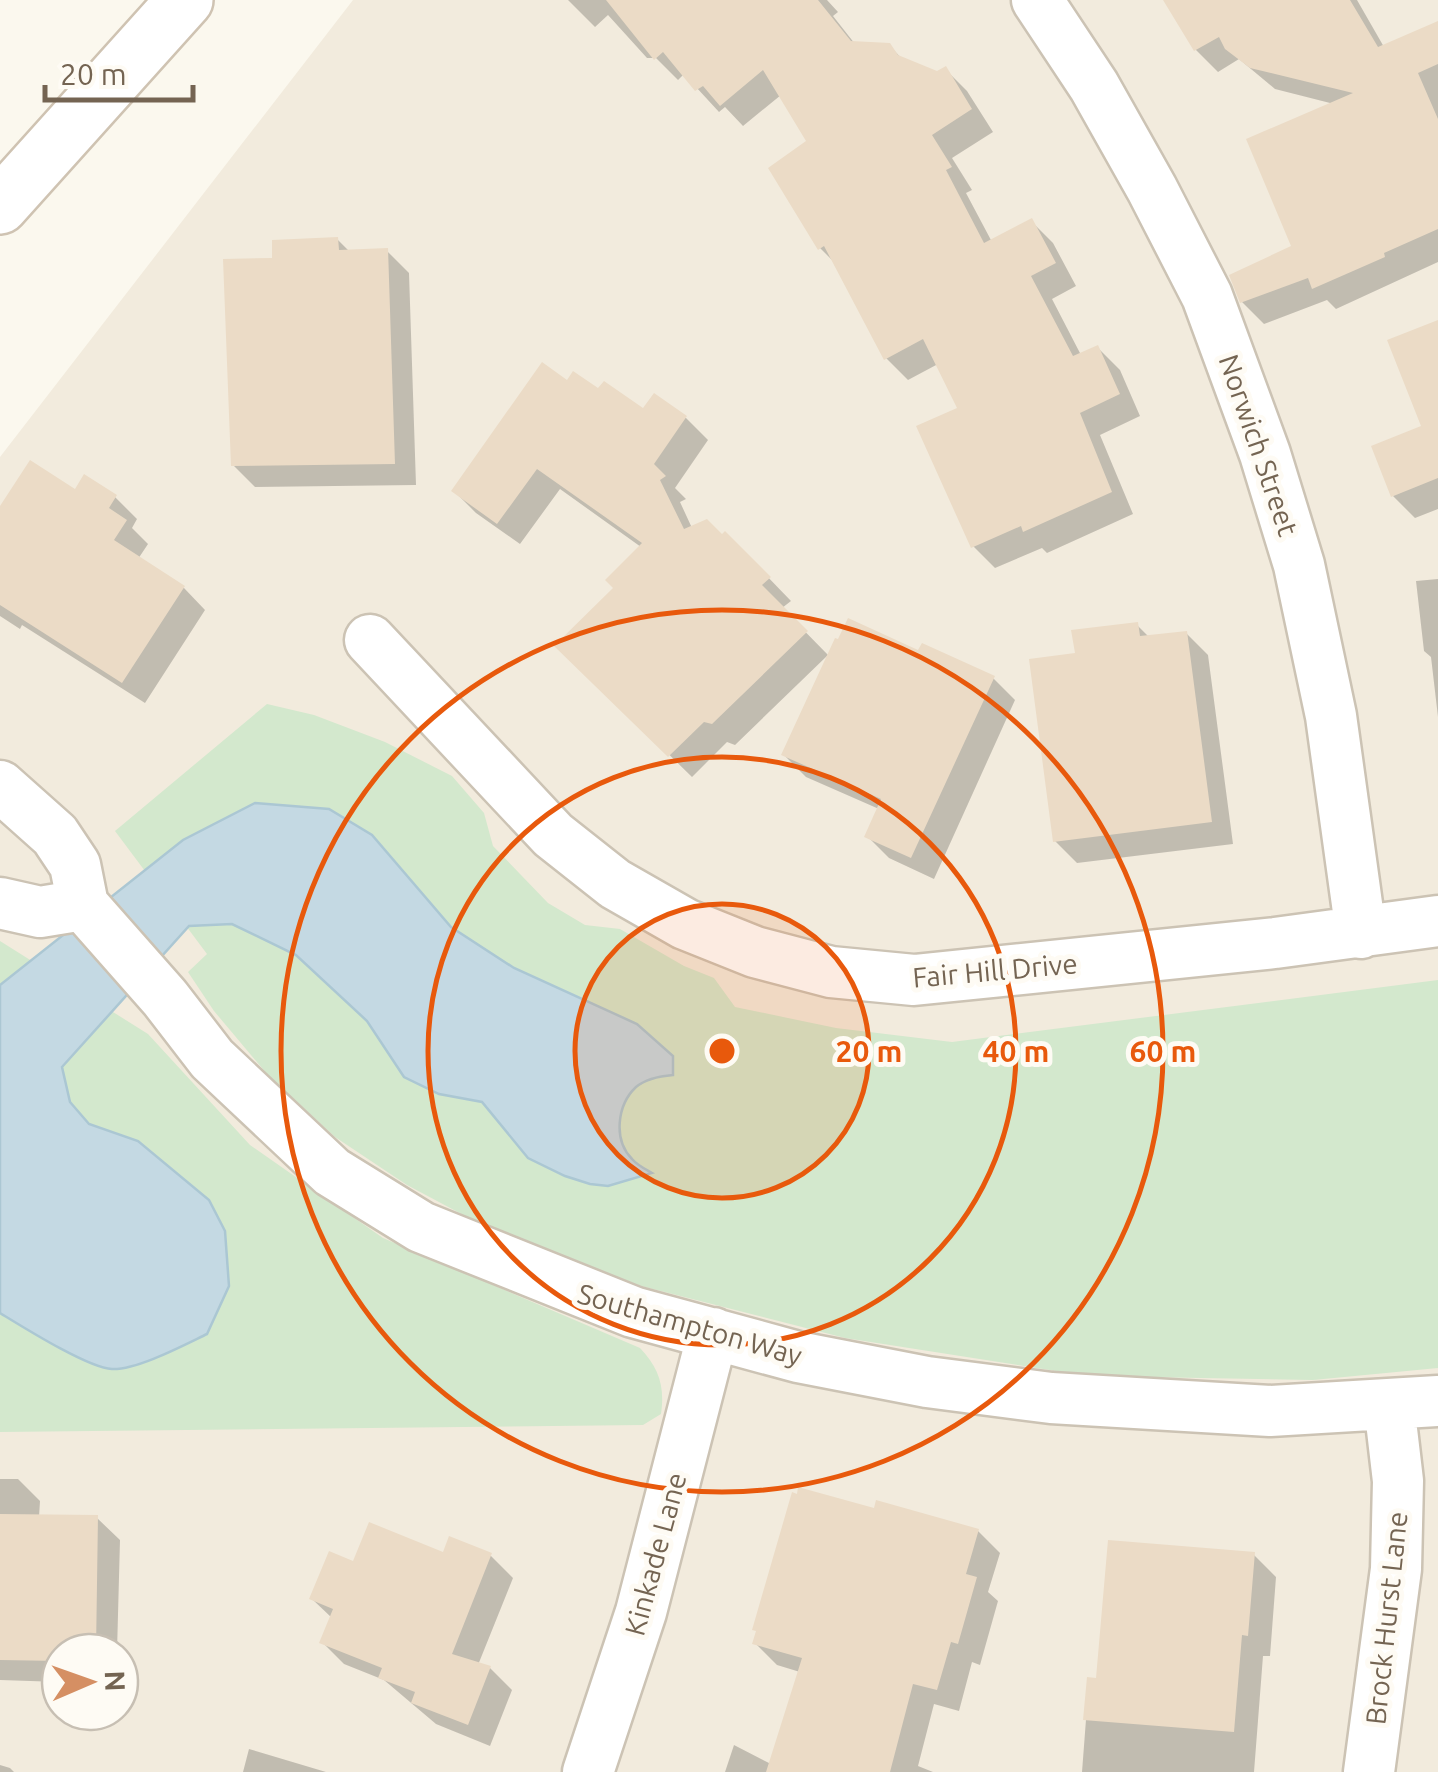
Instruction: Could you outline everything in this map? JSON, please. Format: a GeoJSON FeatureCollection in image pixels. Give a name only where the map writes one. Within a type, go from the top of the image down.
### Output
{"type":"FeatureCollection","features":[{"type":"Feature","properties":{"kind":"main road"},"geometry":{"type":"LineString","coordinates":[[0,206],[185,0]]}},
{"type":"Feature","properties":{"kind":"street","name":"Norwich Street"},"geometry":{"type":"LineString","coordinates":[[1037,0],[1104,103],[1152,188],[1206,296],[1265,454],[1299,565],[1331,716],[1361,932]]}},
{"type":"Feature","properties":{"kind":"street","name":"Fair Hill Drive"},"geometry":{"type":"LineString","coordinates":[[370,640],[552,834],[616,884],[685,924],[755,952],[830,972],[914,980],[1438,921]]}},
{"type":"Feature","properties":{"kind":"street","name":"Southampton Way"},"geometry":{"type":"LineString","coordinates":[[0,786],[55,836],[75,865],[83,905],[165,998],[212,1059],[332,1172],[421,1228],[633,1312],[835,1364],[927,1382],[1051,1398],[1270,1410],[1438,1401]]}},
{"type":"Feature","properties":{"kind":"street"},"geometry":{"type":"LineString","coordinates":[[0,903],[40,912],[83,905]]}},
{"type":"Feature","properties":{"kind":"street","name":"Kinkade Lane"},"geometry":{"type":"LineString","coordinates":[[588,1772],[641,1612],[714,1332]]}},
{"type":"Feature","properties":{"kind":"street","name":"Brock Hurst Lane"},"geometry":{"type":"LineString","coordinates":[[1369,1772],[1396,1569],[1398,1481],[1389,1404]]}},
{"type":"Feature","properties":{"kind":"shaded area"},"geometry":{"type":"Polygon","coordinates":[[[353,0],[1438,0],[1438,1772],[0,1772],[0,457],[353,0]]]}},
{"type":"Feature","properties":{"kind":"green space"},"geometry":{"type":"Polygon","coordinates":[[[267,704],[314,715],[385,742],[452,776],[484,813],[493,846],[548,903],[585,925],[620,929],[684,966],[714,978],[735,1007],[836,1028],[952,1042],[1438,980],[1438,1368],[1313,1380],[1088,1376],[845,1338],[641,1286],[484,1226],[407,1185],[335,1137],[267,1074],[214,1011],[188,972],[207,954],[115,831],[267,704]]]}},
{"type":"Feature","properties":{"kind":"green space"},"geometry":{"type":"Polygon","coordinates":[[[0,941],[148,1034],[250,1145],[383,1238],[640,1348],[659,1378],[661,1414],[643,1425],[0,1432],[0,941]]]}},
{"type":"Feature","properties":{"kind":"water"},"geometry":{"type":"Polygon","coordinates":[[[255,803],[329,809],[372,835],[451,927],[514,968],[637,1024],[673,1056],[673,1075],[636,1087],[621,1113],[620,1133],[626,1151],[652,1173],[608,1186],[590,1184],[528,1158],[482,1102],[439,1094],[404,1077],[367,1021],[296,955],[232,924],[189,926],[62,1067],[70,1102],[89,1124],[138,1141],[209,1200],[225,1231],[229,1286],[207,1334],[134,1366],[101,1367],[0,1313],[0,985],[183,840],[255,803]]]}},
{"type":"Feature","properties":{"kind":"building"},"geometry":{"type":"Polygon","coordinates":[[[606,0],[818,0],[851,41],[890,43],[898,55],[937,71],[946,66],[972,109],[932,135],[952,167],[946,170],[984,243],[1032,218],[1056,263],[1031,276],[1073,356],[1098,345],[1120,394],[1080,413],[1112,492],[1023,532],[1021,526],[971,548],[916,426],[957,408],[923,339],[884,360],[824,246],[818,250],[768,168],[806,141],[763,70],[720,106],[703,86],[695,91],[663,52],[654,60],[606,0]]]}},
{"type":"Feature","properties":{"kind":"building"},"geometry":{"type":"Polygon","coordinates":[[[1163,0],[1350,0],[1378,47],[1438,21],[1438,64],[1418,73],[1438,119],[1438,229],[1312,289],[1308,278],[1240,303],[1229,275],[1291,246],[1246,139],[1353,93],[1250,68],[1225,49],[1219,37],[1194,51],[1163,0]]]}},
{"type":"Feature","properties":{"kind":"building"},"geometry":{"type":"Polygon","coordinates":[[[338,237],[339,250],[388,248],[395,464],[231,466],[223,259],[272,258],[272,240],[338,237]]]}},
{"type":"Feature","properties":{"kind":"building"},"geometry":{"type":"Polygon","coordinates":[[[1438,320],[1438,478],[1391,497],[1371,446],[1421,426],[1387,340],[1438,320]]]}},
{"type":"Feature","properties":{"kind":"building"},"geometry":{"type":"Polygon","coordinates":[[[542,362],[567,380],[573,371],[598,388],[604,381],[643,408],[654,393],[687,416],[654,464],[666,476],[660,480],[684,529],[707,519],[722,534],[725,531],[771,577],[762,585],[808,631],[712,724],[704,722],[668,757],[554,646],[613,588],[605,580],[642,543],[537,469],[497,524],[451,491],[542,362]]]}},
{"type":"Feature","properties":{"kind":"building"},"geometry":{"type":"Polygon","coordinates":[[[30,460],[75,489],[84,474],[117,495],[109,508],[127,520],[114,540],[185,586],[122,683],[0,605],[0,506],[30,460]]]}},
{"type":"Feature","properties":{"kind":"building"},"geometry":{"type":"Polygon","coordinates":[[[848,618],[918,650],[922,643],[995,676],[911,858],[864,837],[881,799],[781,755],[848,618]]]}},
{"type":"Feature","properties":{"kind":"building"},"geometry":{"type":"Polygon","coordinates":[[[1138,622],[1140,636],[1187,631],[1212,822],[1053,842],[1029,659],[1075,653],[1071,630],[1138,622]]]}},
{"type":"Feature","properties":{"kind":"building"},"geometry":{"type":"Polygon","coordinates":[[[798,1487],[874,1508],[876,1500],[979,1529],[966,1574],[977,1577],[958,1644],[951,1642],[937,1690],[913,1684],[890,1772],[766,1772],[802,1658],[752,1644],[756,1631],[752,1630],[792,1492],[797,1494],[798,1487]]]}},
{"type":"Feature","properties":{"kind":"building"},"geometry":{"type":"Polygon","coordinates":[[[0,1514],[98,1515],[96,1632],[40,1632],[40,1661],[0,1660],[0,1514]]]}},
{"type":"Feature","properties":{"kind":"building"},"geometry":{"type":"Polygon","coordinates":[[[369,1522],[443,1552],[449,1536],[492,1553],[452,1654],[491,1666],[468,1725],[411,1703],[415,1692],[378,1678],[382,1668],[319,1643],[333,1609],[309,1599],[329,1551],[353,1561],[369,1522]]]}},
{"type":"Feature","properties":{"kind":"building"},"geometry":{"type":"Polygon","coordinates":[[[1108,1540],[1255,1552],[1248,1636],[1242,1635],[1234,1732],[1083,1720],[1087,1677],[1096,1678],[1108,1540]]]}}]}
